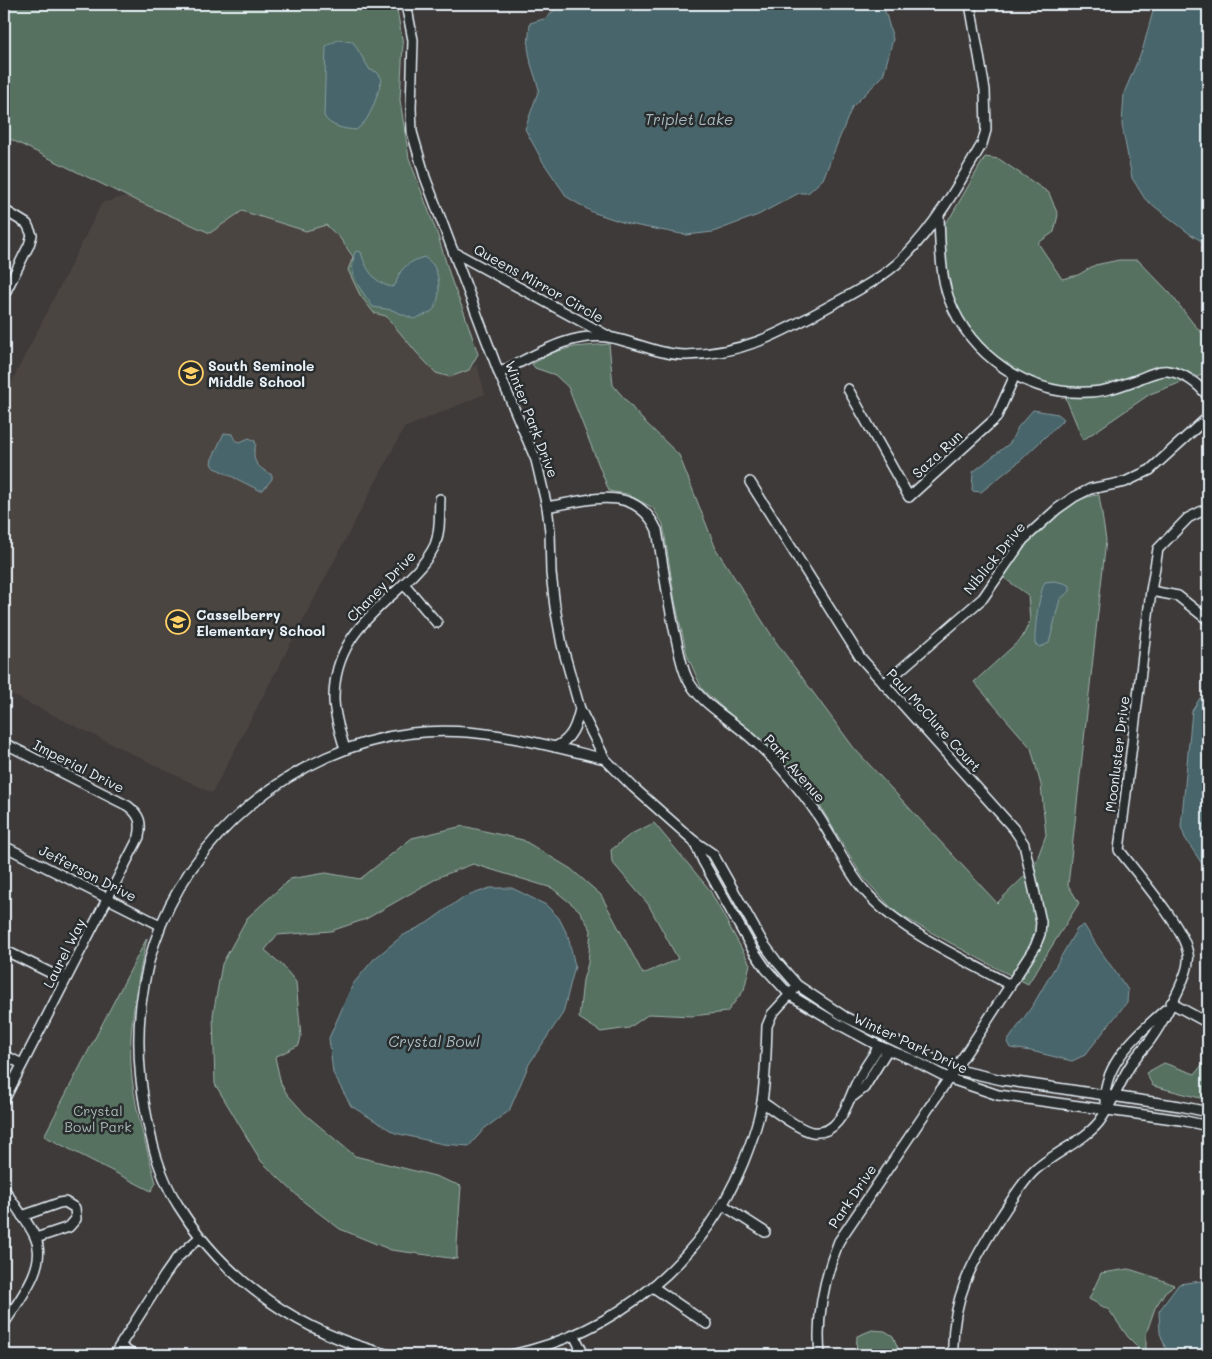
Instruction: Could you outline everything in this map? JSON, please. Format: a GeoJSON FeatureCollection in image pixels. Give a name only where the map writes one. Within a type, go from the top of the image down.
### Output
{"type":"FeatureCollection","features":[{"type":"Feature","properties":{"kind":"street","name":"Winter Park Drive"},"geometry":{"type":"LineString","coordinates":[[406,4],[413,40],[412,132],[425,177],[499,372],[536,460],[547,506],[550,531],[551,573],[562,645],[580,709],[605,759],[633,787],[694,841],[713,854],[763,943],[797,985],[845,1017],[954,1069],[1002,1080],[1208,1112]]}},
{"type":"Feature","properties":{"kind":"street","name":"Queens Mirror Circle"},"geometry":{"type":"LineString","coordinates":[[454,252],[610,337],[683,355],[711,354],[762,341],[851,294],[901,261],[921,240],[939,216],[982,144],[986,130],[985,90],[970,4]]}},
{"type":"Feature","properties":{"kind":"street"},"geometry":{"type":"LineString","coordinates":[[4,210],[27,224],[31,229],[32,235],[4,296]]}},
{"type":"Feature","properties":{"kind":"street"},"geometry":{"type":"LineString","coordinates":[[939,216],[948,297],[966,332],[997,364],[1015,375],[1038,385],[1063,391],[1086,393],[1106,390],[1154,373],[1166,371],[1179,373],[1192,380],[1208,397]]}},
{"type":"Feature","properties":{"kind":"street","name":"Queens Mirror Circle"},"geometry":{"type":"LineString","coordinates":[[499,372],[569,340],[610,337]]}},
{"type":"Feature","properties":{"kind":"street","name":"Saza Run"},"geometry":{"type":"LineString","coordinates":[[848,389],[909,497],[996,418],[1015,375]]}},
{"type":"Feature","properties":{"kind":"street","name":"Niblick Drive"},"geometry":{"type":"LineString","coordinates":[[884,684],[983,598],[1023,540],[1057,509],[1074,496],[1090,489],[1125,482],[1150,470],[1208,418]]}},
{"type":"Feature","properties":{"kind":"street","name":"Paul McClure Court"},"geometry":{"type":"LineString","coordinates":[[750,482],[860,657],[1014,829],[1024,844],[1041,922],[1040,934],[1035,947],[1010,984]]}},
{"type":"Feature","properties":{"kind":"street","name":"Park Avenue"},"geometry":{"type":"LineString","coordinates":[[547,506],[600,498],[614,498],[628,501],[642,508],[652,518],[657,530],[670,609],[682,665],[695,691],[772,758],[824,824],[856,879],[885,911],[910,930],[1010,984]]}},
{"type":"Feature","properties":{"kind":"street","name":"Chaney Drive"},"geometry":{"type":"LineString","coordinates":[[345,749],[337,722],[334,700],[336,678],[344,652],[355,632],[369,615],[404,584],[424,562],[435,544],[439,528],[440,499]]}},
{"type":"Feature","properties":{"kind":"street","name":"Moonluster Drive"},"geometry":{"type":"LineString","coordinates":[[952,1355],[954,1324],[960,1296],[970,1267],[979,1250],[1018,1190],[1034,1171],[1051,1156],[1090,1132],[1099,1122],[1115,1097],[1132,1062],[1151,1040],[1187,968],[1186,947],[1176,926],[1119,850],[1151,591],[1158,549],[1188,518],[1208,508]]}},
{"type":"Feature","properties":{"kind":"street"},"geometry":{"type":"LineString","coordinates":[[404,584],[437,623]]}},
{"type":"Feature","properties":{"kind":"street"},"geometry":{"type":"LineString","coordinates":[[1151,591],[1178,596],[1208,620]]}},
{"type":"Feature","properties":{"kind":"street"},"geometry":{"type":"LineString","coordinates":[[555,747],[563,743],[570,736],[576,725],[580,709]]}},
{"type":"Feature","properties":{"kind":"street"},"geometry":{"type":"LineString","coordinates":[[390,1355],[364,1349],[331,1336],[299,1321],[258,1294],[230,1270],[200,1236],[177,1204],[160,1170],[150,1137],[139,1062],[138,1043],[141,997],[160,925],[186,877],[205,850],[232,822],[271,788],[300,770],[345,749],[380,739],[414,733],[484,732],[515,737],[605,759]]}},
{"type":"Feature","properties":{"kind":"street","name":"Imperial Drive"},"geometry":{"type":"LineString","coordinates":[[4,743],[128,806],[139,817]]}},
{"type":"Feature","properties":{"kind":"street","name":"Laurel Way"},"geometry":{"type":"LineString","coordinates":[[4,1100],[139,837],[142,827],[139,817]]}},
{"type":"Feature","properties":{"kind":"street","name":"Winter Park Drive"},"geometry":{"type":"LineString","coordinates":[[694,841],[703,861],[766,970],[790,995],[840,1025],[883,1048],[911,1059],[948,1078],[998,1095],[1208,1126]]}},
{"type":"Feature","properties":{"kind":"street","name":"Jefferson Drive"},"geometry":{"type":"LineString","coordinates":[[4,846],[160,925]]}},
{"type":"Feature","properties":{"kind":"street"},"geometry":{"type":"LineString","coordinates":[[4,950],[65,980]]}},
{"type":"Feature","properties":{"kind":"street"},"geometry":{"type":"LineString","coordinates":[[954,1069],[1010,984]]}},
{"type":"Feature","properties":{"kind":"street"},"geometry":{"type":"LineString","coordinates":[[511,1355],[574,1335],[618,1313],[653,1288],[705,1233],[723,1205],[752,1140],[762,1102],[767,1026],[772,1014],[797,985]]}},
{"type":"Feature","properties":{"kind":"street"},"geometry":{"type":"LineString","coordinates":[[1171,1003],[1208,1023]]}},
{"type":"Feature","properties":{"kind":"street","name":"Moonluster Drive"},"geometry":{"type":"LineString","coordinates":[[1105,1095],[1106,1082],[1123,1053],[1141,1031],[1171,1003]]}},
{"type":"Feature","properties":{"kind":"street"},"geometry":{"type":"LineString","coordinates":[[762,1102],[804,1129],[813,1132],[827,1130],[835,1125],[842,1116],[851,1098],[864,1088],[883,1048]]}},
{"type":"Feature","properties":{"kind":"street"},"geometry":{"type":"LineString","coordinates":[[1123,1053],[1132,1062]]}},
{"type":"Feature","properties":{"kind":"street"},"geometry":{"type":"LineString","coordinates":[[4,1054],[22,1064]]}},
{"type":"Feature","properties":{"kind":"street","name":"Park Drive"},"geometry":{"type":"LineString","coordinates":[[820,1355],[818,1336],[821,1298],[828,1269],[839,1241],[954,1069]]}},
{"type":"Feature","properties":{"kind":"street"},"geometry":{"type":"LineString","coordinates":[[1105,1095],[1106,1110]]}},
{"type":"Feature","properties":{"kind":"street"},"geometry":{"type":"LineString","coordinates":[[4,1188],[36,1238],[38,1248],[36,1267],[31,1280],[4,1324]]}},
{"type":"Feature","properties":{"kind":"street"},"geometry":{"type":"LineString","coordinates":[[22,1216],[65,1202],[75,1208],[76,1218],[69,1227],[36,1238]]}},
{"type":"Feature","properties":{"kind":"street"},"geometry":{"type":"LineString","coordinates":[[723,1205],[765,1232]]}},
{"type":"Feature","properties":{"kind":"street"},"geometry":{"type":"LineString","coordinates":[[114,1355],[164,1275],[177,1258],[200,1236]]}},
{"type":"Feature","properties":{"kind":"street"},"geometry":{"type":"LineString","coordinates":[[653,1288],[707,1324]]}},
{"type":"Feature","properties":{"kind":"street"},"geometry":{"type":"LineString","coordinates":[[574,1335],[584,1355]]}},
{"type":"Feature","properties":{"kind":"street"},"geometry":{"type":"LineString","coordinates":[[120,1346],[133,1355]]}},
{"type":"Feature","properties":{"kind":"shaded area"},"geometry":{"type":"Polygon","coordinates":[[[126,196],[210,233],[242,211],[306,231],[326,225],[340,238],[386,315],[417,353],[436,373],[469,370],[477,364],[485,394],[404,428],[212,793],[4,691],[4,397],[102,203],[126,196]]]}},
{"type":"Feature","properties":{"kind":"green space"},"geometry":{"type":"Polygon","coordinates":[[[4,4],[396,4],[403,44],[400,100],[409,158],[478,354],[469,370],[450,377],[436,373],[386,316],[374,313],[360,295],[348,270],[353,257],[340,238],[326,225],[306,231],[242,211],[210,233],[126,196],[4,136],[4,4]]]}},
{"type":"Feature","properties":{"kind":"green space"},"geometry":{"type":"Polygon","coordinates":[[[985,157],[999,159],[1049,193],[1058,215],[1054,232],[1038,243],[1062,279],[1078,275],[1095,265],[1119,260],[1138,260],[1170,293],[1208,340],[1208,372],[1195,378],[1175,368],[1159,367],[1118,382],[1102,386],[1079,388],[1055,385],[1032,378],[1011,368],[991,354],[961,318],[952,296],[945,251],[944,224],[951,216],[985,157]]]}},
{"type":"Feature","properties":{"kind":"green space"},"geometry":{"type":"Polygon","coordinates":[[[609,344],[613,385],[641,418],[679,455],[716,549],[776,642],[854,748],[997,903],[1034,867],[1046,835],[1041,785],[1031,748],[974,682],[1022,638],[1030,621],[1028,595],[1004,578],[1013,559],[1041,528],[1065,509],[1088,497],[1099,495],[1106,540],[1068,885],[1079,903],[1028,984],[896,913],[862,876],[814,796],[788,767],[702,689],[687,655],[675,601],[663,524],[653,508],[627,494],[609,491],[568,387],[555,375],[535,368],[532,364],[554,352],[574,347],[609,344]]]}},
{"type":"Feature","properties":{"kind":"green space"},"geometry":{"type":"Polygon","coordinates":[[[1167,375],[1185,381],[1150,394],[1083,440],[1063,395],[1090,396],[1107,394],[1167,375]]]}},
{"type":"Feature","properties":{"kind":"green space"},"geometry":{"type":"Polygon","coordinates":[[[654,823],[709,889],[750,964],[744,990],[727,1012],[692,1016],[649,1014],[629,1028],[601,1032],[579,1018],[591,930],[579,910],[552,888],[473,864],[441,876],[366,919],[331,931],[277,935],[265,950],[282,965],[296,982],[301,1036],[299,1045],[275,1057],[281,1084],[287,1094],[305,1114],[355,1156],[435,1176],[461,1186],[457,1259],[391,1250],[340,1229],[304,1202],[261,1161],[215,1084],[213,1015],[222,964],[247,918],[290,879],[326,873],[360,879],[412,838],[463,826],[523,840],[571,869],[601,895],[643,974],[678,959],[648,904],[612,862],[611,850],[631,834],[654,823]]]}},
{"type":"Feature","properties":{"kind":"green space","name":"Crystal Bowl Park"},"geometry":{"type":"Polygon","coordinates":[[[147,938],[134,1008],[131,1060],[136,1105],[156,1183],[151,1191],[44,1136],[147,938]]]}},
{"type":"Feature","properties":{"kind":"green space"},"geometry":{"type":"Polygon","coordinates":[[[1208,1057],[1208,1100],[1153,1086],[1146,1073],[1164,1063],[1195,1074],[1208,1057]]]}},
{"type":"Feature","properties":{"kind":"green space"},"geometry":{"type":"Polygon","coordinates":[[[1129,1269],[1174,1285],[1165,1292],[1155,1308],[1146,1334],[1146,1348],[1152,1355],[1138,1355],[1137,1346],[1128,1337],[1109,1310],[1089,1299],[1101,1273],[1129,1269]]]}},
{"type":"Feature","properties":{"kind":"green space"},"geometry":{"type":"Polygon","coordinates":[[[872,1330],[885,1331],[893,1336],[899,1351],[898,1355],[856,1355],[857,1336],[872,1330]]]}},
{"type":"Feature","properties":{"kind":"water","name":"Triplet Lake"},"geometry":{"type":"Polygon","coordinates":[[[587,4],[883,4],[893,39],[883,76],[852,107],[823,179],[808,193],[799,193],[758,215],[713,232],[687,235],[628,224],[592,212],[567,197],[543,162],[525,129],[539,89],[528,47],[530,23],[547,18],[554,10],[587,4]]]}},
{"type":"Feature","properties":{"kind":"water"},"geometry":{"type":"Polygon","coordinates":[[[1155,4],[1208,4],[1208,245],[1190,234],[1145,199],[1132,178],[1122,125],[1124,93],[1143,48],[1155,4]]]}},
{"type":"Feature","properties":{"kind":"water"},"geometry":{"type":"Polygon","coordinates":[[[338,40],[353,42],[370,70],[377,72],[382,79],[370,114],[356,130],[334,125],[324,116],[326,46],[338,40]]]}},
{"type":"Feature","properties":{"kind":"water"},"geometry":{"type":"Polygon","coordinates":[[[356,251],[361,252],[365,264],[376,279],[392,287],[396,284],[399,274],[406,266],[424,257],[432,264],[437,275],[439,295],[435,307],[428,314],[414,319],[392,310],[373,307],[358,286],[354,275],[353,263],[356,251]]]}},
{"type":"Feature","properties":{"kind":"water"},"geometry":{"type":"Polygon","coordinates":[[[1033,410],[1058,414],[1064,419],[1021,460],[981,492],[972,491],[973,472],[1010,443],[1018,427],[1033,410]]]}},
{"type":"Feature","properties":{"kind":"water"},"geometry":{"type":"Polygon","coordinates":[[[224,433],[232,434],[235,440],[240,442],[249,438],[255,441],[255,461],[259,467],[272,475],[272,479],[263,490],[259,490],[213,467],[212,459],[224,433]]]}},
{"type":"Feature","properties":{"kind":"water"},"geometry":{"type":"Polygon","coordinates":[[[1054,581],[1070,586],[1070,591],[1060,599],[1049,643],[1040,647],[1035,644],[1039,603],[1045,582],[1054,581]]]}},
{"type":"Feature","properties":{"kind":"water"},"geometry":{"type":"Polygon","coordinates":[[[1208,697],[1208,873],[1185,838],[1181,827],[1192,711],[1200,698],[1208,697]]]}},
{"type":"Feature","properties":{"kind":"water","name":"Crystal Bowl"},"geometry":{"type":"Polygon","coordinates":[[[490,888],[512,888],[546,905],[559,918],[568,936],[575,966],[563,1013],[529,1064],[509,1111],[485,1128],[469,1146],[443,1144],[395,1133],[351,1106],[333,1073],[329,1038],[353,984],[373,960],[402,936],[427,923],[462,898],[490,888]]]}},
{"type":"Feature","properties":{"kind":"water"},"geometry":{"type":"Polygon","coordinates":[[[1084,925],[1128,990],[1127,1002],[1085,1055],[1072,1061],[1010,1048],[1007,1042],[1033,1005],[1077,929],[1084,925]]]}},
{"type":"Feature","properties":{"kind":"water"},"geometry":{"type":"Polygon","coordinates":[[[1208,1280],[1208,1355],[1168,1355],[1160,1333],[1159,1311],[1179,1284],[1208,1280]]]}},
{"type":"Feature","properties":{"kind":"place","name":"South Seminole Middle School"},"geometry":{"type":"Point","coordinates":[191,373]}},
{"type":"Feature","properties":{"kind":"place","name":"Casselberry Elementary School"},"geometry":{"type":"Point","coordinates":[178,622]}}]}
